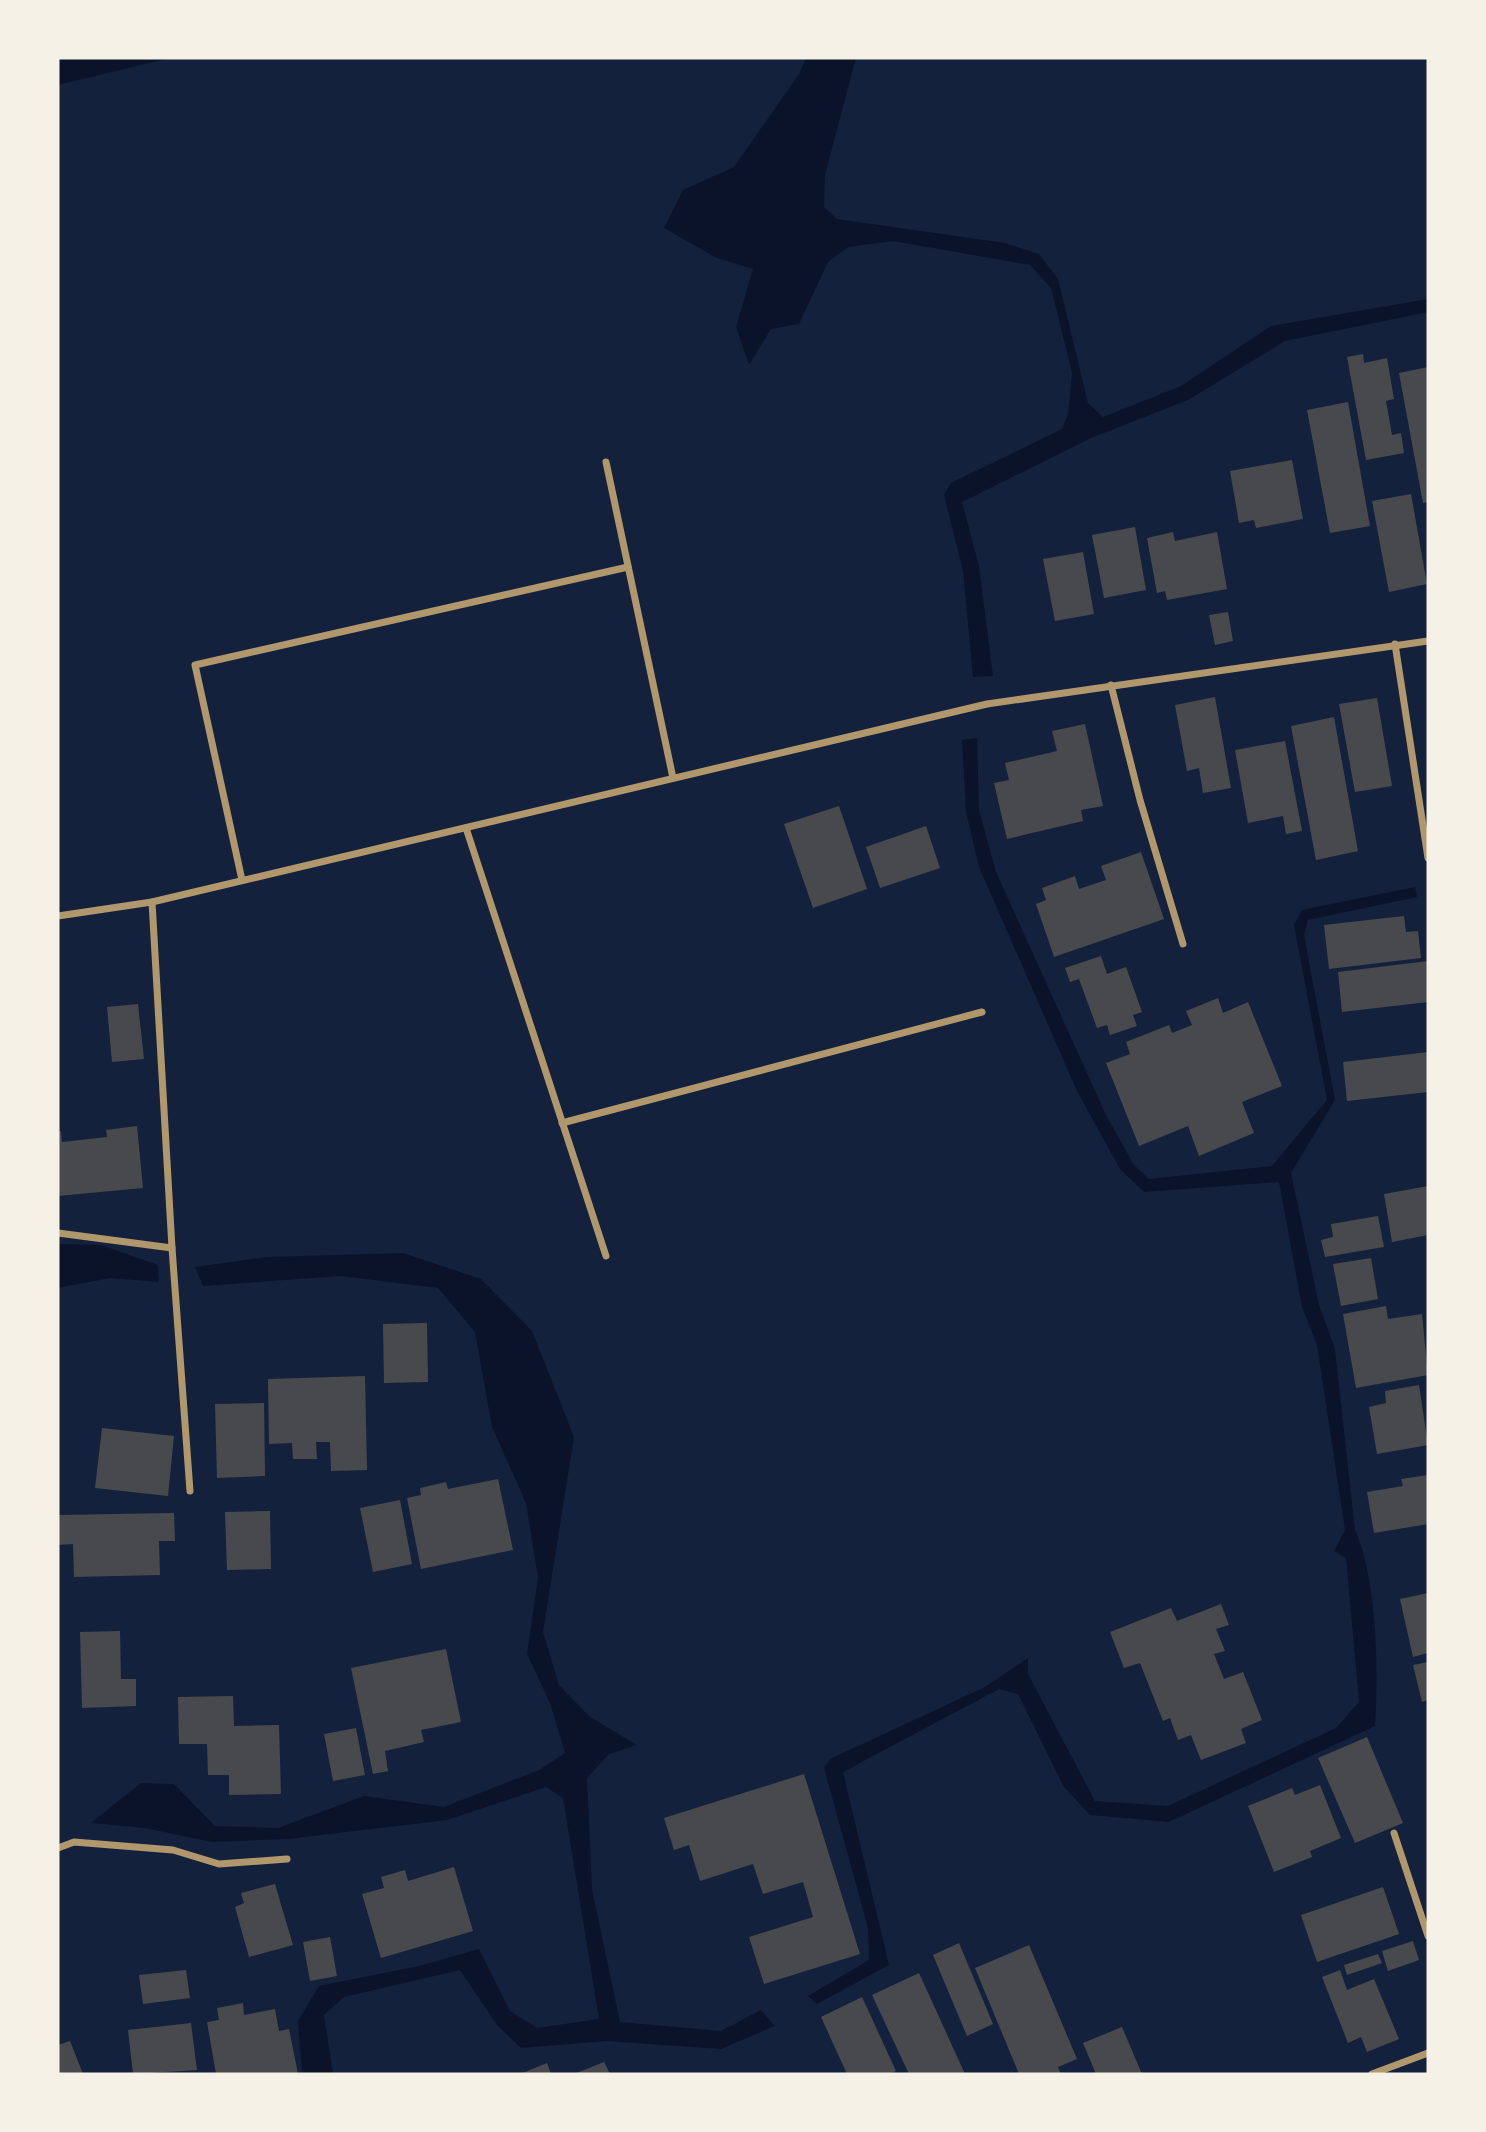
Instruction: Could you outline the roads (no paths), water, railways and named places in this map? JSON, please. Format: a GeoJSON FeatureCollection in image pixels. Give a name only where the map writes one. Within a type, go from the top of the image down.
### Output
{"type":"FeatureCollection","features":[{"type":"Feature","properties":{"kind":"street"},"geometry":{"type":"LineString","coordinates":[[606,462],[673,778]]}},
{"type":"Feature","properties":{"kind":"street"},"geometry":{"type":"LineString","coordinates":[[242,880],[195,666],[628,567]]}},
{"type":"Feature","properties":{"kind":"street"},"geometry":{"type":"LineString","coordinates":[[58,916],[152,902],[987,704],[1428,641]]}},
{"type":"Feature","properties":{"kind":"street"},"geometry":{"type":"LineString","coordinates":[[1395,644],[1428,858]]}},
{"type":"Feature","properties":{"kind":"street"},"geometry":{"type":"LineString","coordinates":[[1111,685],[1140,800],[1183,944]]}},
{"type":"Feature","properties":{"kind":"street"},"geometry":{"type":"LineString","coordinates":[[466,828],[606,1256]]}},
{"type":"Feature","properties":{"kind":"street"},"geometry":{"type":"LineString","coordinates":[[152,902],[172,1248],[190,1491]]}},
{"type":"Feature","properties":{"kind":"street"},"geometry":{"type":"LineString","coordinates":[[562,1124],[982,1012]]}},
{"type":"Feature","properties":{"kind":"street"},"geometry":{"type":"LineString","coordinates":[[58,1233],[172,1248]]}},
{"type":"Feature","properties":{"kind":"street"},"geometry":{"type":"LineString","coordinates":[[1394,1833],[1428,1936]]}},
{"type":"Feature","properties":{"kind":"street"},"geometry":{"type":"LineString","coordinates":[[58,1848],[74,1842],[173,1850],[219,1864],[287,1859]]}},
{"type":"Feature","properties":{"kind":"street"},"geometry":{"type":"LineString","coordinates":[[1372,2074],[1428,2053]]}},
{"type":"Feature","properties":{"kind":"water"},"geometry":{"type":"Polygon","coordinates":[[[58,58],[170,58],[58,85],[58,58]]]}},
{"type":"Feature","properties":{"kind":"water"},"geometry":{"type":"Polygon","coordinates":[[[806,58],[856,58],[825,175],[824,207],[837,219],[1005,243],[1039,254],[1058,279],[1088,403],[1103,417],[1181,386],[1271,326],[1428,299],[1428,312],[1285,341],[1188,400],[1091,438],[962,502],[979,566],[993,676],[973,677],[963,571],[944,495],[951,483],[1062,429],[1068,414],[1072,373],[1051,288],[1030,265],[893,241],[848,247],[828,262],[799,324],[771,329],[749,365],[736,327],[753,269],[717,258],[664,228],[683,190],[734,167],[799,74],[806,58]]]}},
{"type":"Feature","properties":{"kind":"water"},"geometry":{"type":"Polygon","coordinates":[[[977,738],[979,810],[996,872],[1106,1115],[1134,1165],[1149,1179],[1272,1166],[1327,1100],[1294,925],[1302,910],[1415,887],[1417,897],[1308,920],[1304,935],[1335,1100],[1291,1173],[1319,1305],[1335,1349],[1355,1530],[1368,1574],[1375,1626],[1375,1726],[1169,1822],[1090,1815],[1064,1787],[1018,1694],[999,1689],[843,1772],[889,1965],[817,2004],[808,1996],[869,1960],[868,1928],[824,1768],[830,1759],[985,1687],[1028,1658],[1028,1674],[1095,1801],[1168,1806],[1336,1728],[1359,1702],[1346,1558],[1334,1551],[1345,1530],[1317,1345],[1302,1307],[1279,1182],[1144,1192],[1120,1169],[1077,1091],[979,867],[966,812],[962,740],[977,738]]]}},
{"type":"Feature","properties":{"kind":"water"},"geometry":{"type":"Polygon","coordinates":[[[58,1244],[101,1245],[158,1265],[159,1282],[110,1278],[58,1288],[58,1244]]]}},
{"type":"Feature","properties":{"kind":"water"},"geometry":{"type":"Polygon","coordinates":[[[403,1253],[481,1279],[532,1331],[574,1437],[543,1632],[559,1685],[590,1717],[637,1745],[609,1754],[587,1778],[592,1889],[620,2022],[721,2031],[761,2010],[775,2026],[721,2049],[606,2041],[521,2048],[497,2025],[460,1970],[344,1997],[324,2015],[333,2074],[302,2074],[298,2021],[319,1986],[419,1966],[479,1949],[510,2011],[537,2028],[599,2019],[563,1798],[546,1787],[447,1820],[288,1839],[212,1842],[145,1828],[91,1823],[141,1783],[174,1784],[215,1826],[278,1828],[364,1796],[444,1807],[539,1770],[565,1753],[550,1703],[527,1654],[538,1578],[526,1503],[492,1427],[475,1332],[438,1288],[341,1276],[203,1286],[195,1267],[266,1257],[403,1253]]]}}]}
